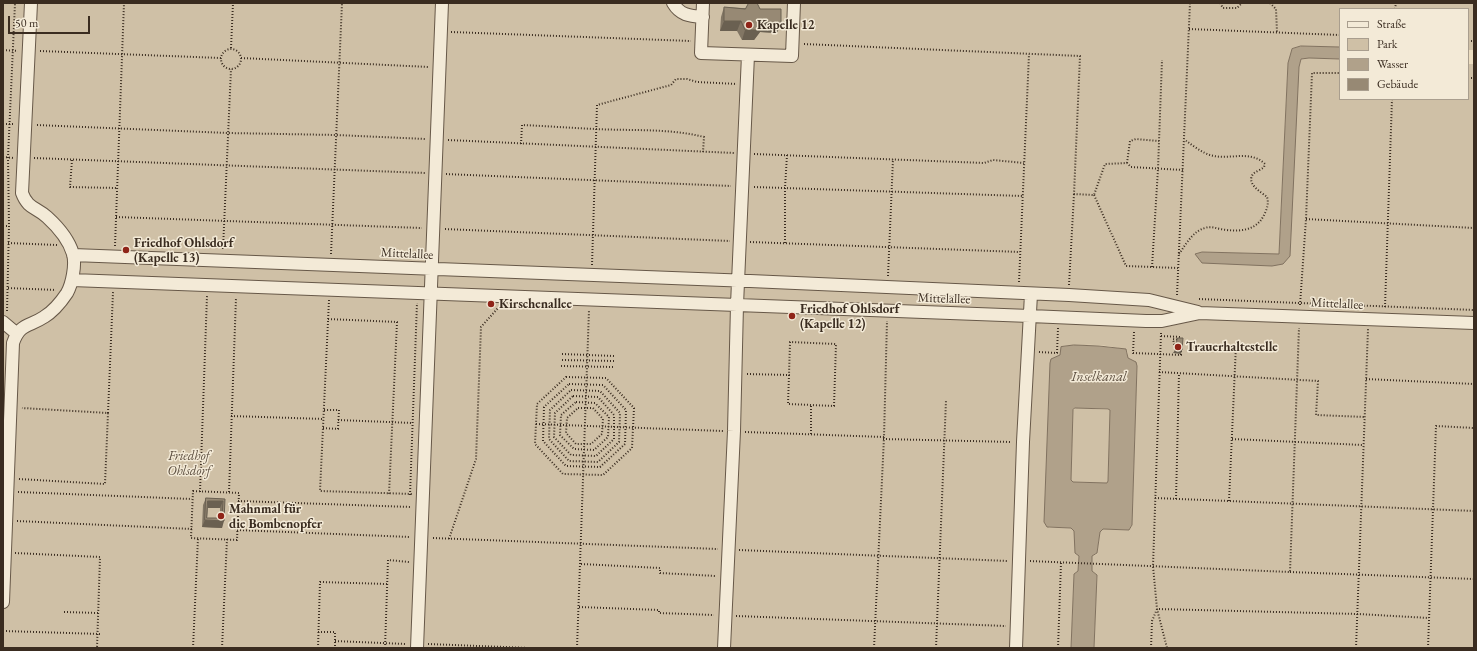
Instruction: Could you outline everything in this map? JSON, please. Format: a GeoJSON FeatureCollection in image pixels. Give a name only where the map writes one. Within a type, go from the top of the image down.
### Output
{"type":"FeatureCollection","features":[{"type":"Feature","properties":{"kind":"street"},"geometry":{"type":"LineString","coordinates":[[3,602],[13,343],[16,333],[20,329],[45,317],[55,308],[70,285],[71,250],[64,236],[55,224],[26,202],[22,193],[31,3]]}},
{"type":"Feature","properties":{"kind":"street"},"geometry":{"type":"LineString","coordinates":[[417,646],[442,3]]}},
{"type":"Feature","properties":{"kind":"street"},"geometry":{"type":"LineString","coordinates":[[673,3],[683,14],[702,16]]}},
{"type":"Feature","properties":{"kind":"street"},"geometry":{"type":"LineString","coordinates":[[703,3],[702,53],[792,56],[794,3]]}},
{"type":"Feature","properties":{"kind":"street"},"geometry":{"type":"LineString","coordinates":[[724,648],[734,431],[737,305],[748,55]]}},
{"type":"Feature","properties":{"kind":"street","name":"Mittelallee"},"geometry":{"type":"LineString","coordinates":[[71,250],[114,256],[432,270],[888,287],[1177,301],[1200,313]]}},
{"type":"Feature","properties":{"kind":"street","name":"Mittelallee"},"geometry":{"type":"LineString","coordinates":[[70,285],[113,281],[887,310],[1146,322],[1162,321],[1200,313],[1474,323]]}},
{"type":"Feature","properties":{"kind":"street"},"geometry":{"type":"LineString","coordinates":[[1016,648],[1023,442],[1031,294]]}},
{"type":"Feature","properties":{"kind":"street"},"geometry":{"type":"LineString","coordinates":[[5,323],[16,333]]}},
{"type":"Feature","properties":{"kind":"path"},"geometry":{"type":"LineString","coordinates":[[5,323],[8,288],[9,124],[15,3]]}},
{"type":"Feature","properties":{"kind":"path"},"geometry":{"type":"LineString","coordinates":[[114,256],[124,3]]}},
{"type":"Feature","properties":{"kind":"path"},"geometry":{"type":"LineString","coordinates":[[231,48],[233,3]]}},
{"type":"Feature","properties":{"kind":"path"},"geometry":{"type":"LineString","coordinates":[[330,265],[342,3]]}},
{"type":"Feature","properties":{"kind":"path"},"geometry":{"type":"LineString","coordinates":[[1177,301],[1190,3]]}},
{"type":"Feature","properties":{"kind":"path"},"geometry":{"type":"LineString","coordinates":[[1220,3],[1223,8],[1237,8],[1242,3]]}},
{"type":"Feature","properties":{"kind":"path"},"geometry":{"type":"LineString","coordinates":[[1270,3],[1276,9],[1277,32]]}},
{"type":"Feature","properties":{"kind":"path"},"geometry":{"type":"LineString","coordinates":[[1189,29],[1339,35]]}},
{"type":"Feature","properties":{"kind":"path"},"geometry":{"type":"LineString","coordinates":[[441,32],[702,42]]}},
{"type":"Feature","properties":{"kind":"path"},"geometry":{"type":"LineString","coordinates":[[792,43],[1080,56],[1069,295]]}},
{"type":"Feature","properties":{"kind":"path"},"geometry":{"type":"LineString","coordinates":[[231,48],[239,52],[241,58],[239,65],[231,69],[224,67],[221,58],[225,50],[231,48]]}},
{"type":"Feature","properties":{"kind":"path"},"geometry":{"type":"LineString","coordinates":[[3,50],[221,58]]}},
{"type":"Feature","properties":{"kind":"path"},"geometry":{"type":"LineString","coordinates":[[1018,293],[1030,54]]}},
{"type":"Feature","properties":{"kind":"path"},"geometry":{"type":"LineString","coordinates":[[241,58],[440,68]]}},
{"type":"Feature","properties":{"kind":"path"},"geometry":{"type":"LineString","coordinates":[[1152,267],[1158,169],[1162,60]]}},
{"type":"Feature","properties":{"kind":"path"},"geometry":{"type":"LineString","coordinates":[[223,261],[231,69]]}},
{"type":"Feature","properties":{"kind":"path"},"geometry":{"type":"LineString","coordinates":[[1290,572],[1299,316],[1306,219],[1312,73],[1339,73]]}},
{"type":"Feature","properties":{"kind":"path"},"geometry":{"type":"LineString","coordinates":[[591,276],[597,105],[671,85],[676,78],[686,78],[697,82],[747,84]]}},
{"type":"Feature","properties":{"kind":"path"},"geometry":{"type":"LineString","coordinates":[[1384,320],[1392,100]]}},
{"type":"Feature","properties":{"kind":"path"},"geometry":{"type":"LineString","coordinates":[[3,124],[228,133],[336,135],[596,148],[984,163],[994,160],[1024,163]]}},
{"type":"Feature","properties":{"kind":"path"},"geometry":{"type":"LineString","coordinates":[[521,144],[522,125],[651,130],[684,132],[704,137],[703,152]]}},
{"type":"Feature","properties":{"kind":"path"},"geometry":{"type":"LineString","coordinates":[[1127,163],[1130,141],[1136,139],[1159,141]]}},
{"type":"Feature","properties":{"kind":"path"},"geometry":{"type":"LineString","coordinates":[[1178,255],[1192,236],[1203,228],[1211,227],[1234,231],[1256,226],[1263,217],[1268,202],[1267,197],[1255,188],[1252,183],[1254,173],[1264,167],[1265,164],[1259,159],[1247,156],[1209,155],[1184,140]]}},
{"type":"Feature","properties":{"kind":"path"},"geometry":{"type":"LineString","coordinates":[[785,243],[785,188],[787,155]]}},
{"type":"Feature","properties":{"kind":"path"},"geometry":{"type":"LineString","coordinates":[[3,157],[594,181],[1022,196]]}},
{"type":"Feature","properties":{"kind":"path"},"geometry":{"type":"LineString","coordinates":[[888,287],[893,159]]}},
{"type":"Feature","properties":{"kind":"path"},"geometry":{"type":"LineString","coordinates":[[72,160],[70,187],[117,188]]}},
{"type":"Feature","properties":{"kind":"path"},"geometry":{"type":"LineString","coordinates":[[1178,268],[1126,266],[1094,196],[1105,164],[1127,163],[1132,167],[1182,170]]}},
{"type":"Feature","properties":{"kind":"path"},"geometry":{"type":"LineString","coordinates":[[1074,194],[1094,196]]}},
{"type":"Feature","properties":{"kind":"path"},"geometry":{"type":"LineString","coordinates":[[116,217],[1020,252]]}},
{"type":"Feature","properties":{"kind":"path"},"geometry":{"type":"LineString","coordinates":[[1306,219],[1474,228]]}},
{"type":"Feature","properties":{"kind":"path"},"geometry":{"type":"LineString","coordinates":[[3,226],[9,226]]}},
{"type":"Feature","properties":{"kind":"path"},"geometry":{"type":"LineString","coordinates":[[8,243],[71,250]]}},
{"type":"Feature","properties":{"kind":"path"},"geometry":{"type":"LineString","coordinates":[[8,479],[105,484],[113,281]]}},
{"type":"Feature","properties":{"kind":"path"},"geometry":{"type":"LineString","coordinates":[[8,288],[70,285]]}},
{"type":"Feature","properties":{"kind":"path"},"geometry":{"type":"LineString","coordinates":[[200,492],[207,285]]}},
{"type":"Feature","properties":{"kind":"path"},"geometry":{"type":"LineString","coordinates":[[229,492],[236,286]]}},
{"type":"Feature","properties":{"kind":"path"},"geometry":{"type":"LineString","coordinates":[[329,289],[320,491],[423,494]]}},
{"type":"Feature","properties":{"kind":"path"},"geometry":{"type":"LineString","coordinates":[[1172,294],[1177,301]]}},
{"type":"Feature","properties":{"kind":"path"},"geometry":{"type":"LineString","coordinates":[[449,538],[476,460],[481,327],[500,305],[501,296]]}},
{"type":"Feature","properties":{"kind":"path"},"geometry":{"type":"LineString","coordinates":[[1193,298],[1201,300],[1474,310]]}},
{"type":"Feature","properties":{"kind":"path"},"geometry":{"type":"LineString","coordinates":[[577,648],[589,299]]}},
{"type":"Feature","properties":{"kind":"path"},"geometry":{"type":"LineString","coordinates":[[874,648],[887,310]]}},
{"type":"Feature","properties":{"kind":"path"},"geometry":{"type":"LineString","coordinates":[[1356,648],[1368,319]]}},
{"type":"Feature","properties":{"kind":"path"},"geometry":{"type":"LineString","coordinates":[[328,320],[397,322],[389,494]]}},
{"type":"Feature","properties":{"kind":"path"},"geometry":{"type":"LineString","coordinates":[[1028,351],[1057,353],[1058,328]]}},
{"type":"Feature","properties":{"kind":"path"},"geometry":{"type":"LineString","coordinates":[[1161,330],[1153,566],[1157,608],[1167,648]]}},
{"type":"Feature","properties":{"kind":"path"},"geometry":{"type":"LineString","coordinates":[[1134,331],[1133,352],[1181,355],[1182,348],[1175,348],[1173,340],[1181,340],[1181,337],[1161,336]]}},
{"type":"Feature","properties":{"kind":"path"},"geometry":{"type":"LineString","coordinates":[[790,342],[836,344],[834,406],[788,404],[789,375],[790,342]]}},
{"type":"Feature","properties":{"kind":"path"},"geometry":{"type":"LineString","coordinates":[[1229,501],[1236,345]]}},
{"type":"Feature","properties":{"kind":"path"},"geometry":{"type":"LineString","coordinates":[[562,354],[614,356]]}},
{"type":"Feature","properties":{"kind":"path"},"geometry":{"type":"LineString","coordinates":[[562,360],[614,361]]}},
{"type":"Feature","properties":{"kind":"path"},"geometry":{"type":"LineString","coordinates":[[561,366],[613,367]]}},
{"type":"Feature","properties":{"kind":"path"},"geometry":{"type":"LineString","coordinates":[[1159,372],[1318,381],[1316,415],[1364,417]]}},
{"type":"Feature","properties":{"kind":"path"},"geometry":{"type":"LineString","coordinates":[[1176,499],[1179,373]]}},
{"type":"Feature","properties":{"kind":"path"},"geometry":{"type":"LineString","coordinates":[[736,374],[789,375]]}},
{"type":"Feature","properties":{"kind":"path"},"geometry":{"type":"LineString","coordinates":[[566,377],[606,378],[634,408],[632,448],[603,475],[563,474],[535,444],[536,424],[537,404],[566,377]]}},
{"type":"Feature","properties":{"kind":"path"},"geometry":{"type":"LineString","coordinates":[[1366,379],[1474,384]]}},
{"type":"Feature","properties":{"kind":"path"},"geometry":{"type":"LineString","coordinates":[[569,384],[603,385],[626,410],[625,444],[600,468],[566,466],[543,441],[543,424],[544,407],[569,384]]}},
{"type":"Feature","properties":{"kind":"path"},"geometry":{"type":"LineString","coordinates":[[571,390],[600,391],[620,413],[619,442],[598,462],[569,460],[549,439],[549,425],[550,410],[571,390]]}},
{"type":"Feature","properties":{"kind":"path"},"geometry":{"type":"LineString","coordinates":[[573,396],[586,396],[598,397],[614,415],[614,439],[596,456],[571,455],[554,437],[555,412],[573,396]]}},
{"type":"Feature","properties":{"kind":"path"},"geometry":{"type":"LineString","coordinates":[[936,648],[946,400]]}},
{"type":"Feature","properties":{"kind":"path"},"geometry":{"type":"LineString","coordinates":[[576,402],[595,403],[609,417],[608,437],[594,450],[574,449],[560,435],[561,425],[561,415],[576,402]]}},
{"type":"Feature","properties":{"kind":"path"},"geometry":{"type":"LineString","coordinates":[[811,405],[811,434]]}},
{"type":"Feature","properties":{"kind":"path"},"geometry":{"type":"LineString","coordinates":[[10,408],[108,413]]}},
{"type":"Feature","properties":{"kind":"path"},"geometry":{"type":"LineString","coordinates":[[578,408],[593,408],[603,419],[602,434],[591,444],[576,444],[566,433],[566,425],[567,418],[578,408]]}},
{"type":"Feature","properties":{"kind":"path"},"geometry":{"type":"LineString","coordinates":[[323,428],[338,429],[338,410],[324,410]]}},
{"type":"Feature","properties":{"kind":"path"},"geometry":{"type":"LineString","coordinates":[[231,416],[324,419]]}},
{"type":"Feature","properties":{"kind":"path"},"geometry":{"type":"LineString","coordinates":[[338,420],[426,423]]}},
{"type":"Feature","properties":{"kind":"path"},"geometry":{"type":"LineString","coordinates":[[536,424],[1023,442]]}},
{"type":"Feature","properties":{"kind":"path"},"geometry":{"type":"LineString","coordinates":[[1428,648],[1436,426],[1474,428]]}},
{"type":"Feature","properties":{"kind":"path"},"geometry":{"type":"LineString","coordinates":[[1232,439],[1363,445]]}},
{"type":"Feature","properties":{"kind":"path"},"geometry":{"type":"LineString","coordinates":[[7,491],[192,500]]}},
{"type":"Feature","properties":{"kind":"path"},"geometry":{"type":"LineString","coordinates":[[193,491],[229,492],[238,493],[237,540],[191,538],[193,491]]}},
{"type":"Feature","properties":{"kind":"path"},"geometry":{"type":"LineString","coordinates":[[1155,498],[1474,512]]}},
{"type":"Feature","properties":{"kind":"path"},"geometry":{"type":"LineString","coordinates":[[238,501],[422,507]]}},
{"type":"Feature","properties":{"kind":"path"},"geometry":{"type":"LineString","coordinates":[[6,521],[192,529]]}},
{"type":"Feature","properties":{"kind":"path"},"geometry":{"type":"LineString","coordinates":[[237,530],[1474,579]]}},
{"type":"Feature","properties":{"kind":"path"},"geometry":{"type":"LineString","coordinates":[[193,648],[198,538]]}},
{"type":"Feature","properties":{"kind":"path"},"geometry":{"type":"LineString","coordinates":[[222,648],[227,539]]}},
{"type":"Feature","properties":{"kind":"path"},"geometry":{"type":"LineString","coordinates":[[5,552],[100,557],[97,648]]}},
{"type":"Feature","properties":{"kind":"path"},"geometry":{"type":"LineString","coordinates":[[385,648],[388,560],[420,562]]}},
{"type":"Feature","properties":{"kind":"path"},"geometry":{"type":"LineString","coordinates":[[1058,648],[1061,563]]}},
{"type":"Feature","properties":{"kind":"path"},"geometry":{"type":"LineString","coordinates":[[580,564],[660,568],[660,573],[727,576]]}},
{"type":"Feature","properties":{"kind":"path"},"geometry":{"type":"LineString","coordinates":[[318,648],[320,582],[387,584]]}},
{"type":"Feature","properties":{"kind":"path"},"geometry":{"type":"LineString","coordinates":[[579,607],[659,610],[659,613],[1017,627]]}},
{"type":"Feature","properties":{"kind":"path"},"geometry":{"type":"LineString","coordinates":[[1157,608],[1358,614],[1429,618]]}},
{"type":"Feature","properties":{"kind":"path"},"geometry":{"type":"LineString","coordinates":[[1151,648],[1152,621],[1157,608]]}},
{"type":"Feature","properties":{"kind":"path"},"geometry":{"type":"LineString","coordinates":[[64,612],[98,613]]}},
{"type":"Feature","properties":{"kind":"path"},"geometry":{"type":"LineString","coordinates":[[3,631],[101,634]]}},
{"type":"Feature","properties":{"kind":"path"},"geometry":{"type":"LineString","coordinates":[[318,632],[335,632],[334,648]]}},
{"type":"Feature","properties":{"kind":"path"},"geometry":{"type":"LineString","coordinates":[[335,641],[417,646],[530,648]]}},
{"type":"Feature","properties":{"kind":"green space","name":"Friedhof Ohlsdorf"},"geometry":{"type":"Polygon","coordinates":[[[3,3],[1474,3],[1474,50],[1469,50],[1469,8],[1339,8],[1339,47],[1302,46],[1288,63],[1279,254],[1202,252],[1195,254],[1283,264],[1299,67],[1301,59],[1339,59],[1339,100],[1469,100],[1469,64],[1474,64],[1474,648],[1094,648],[1097,575],[1092,571],[1092,556],[1097,554],[1100,532],[1103,529],[1129,530],[1132,526],[1137,366],[1134,361],[1128,358],[1127,350],[1101,345],[1080,345],[1071,347],[1064,351],[1059,357],[1053,358],[1049,528],[1071,528],[1075,532],[1079,556],[1078,571],[1074,574],[1071,648],[3,648],[3,3]]]}},
{"type":"Feature","properties":{"kind":"green space"},"geometry":{"type":"Polygon","coordinates":[[[1076,408],[1110,410],[1107,483],[1073,482],[1071,480],[1073,410],[1076,408]]]}},
{"type":"Feature","properties":{"kind":"water"},"geometry":{"type":"Polygon","coordinates":[[[1301,46],[1339,47],[1339,59],[1301,59],[1299,67],[1290,256],[1283,264],[1272,266],[1202,263],[1195,254],[1202,252],[1279,254],[1288,63],[1292,49],[1301,46]]]}},
{"type":"Feature","properties":{"kind":"water","name":"Inselkanal"},"geometry":{"type":"Polygon","coordinates":[[[1074,345],[1126,349],[1128,358],[1136,362],[1137,366],[1132,525],[1129,530],[1103,529],[1100,532],[1097,553],[1092,556],[1092,571],[1097,575],[1094,648],[1071,648],[1074,574],[1078,571],[1079,556],[1075,553],[1074,531],[1071,528],[1047,527],[1044,522],[1050,363],[1051,359],[1060,355],[1061,347],[1074,345]],[[1075,408],[1073,410],[1071,480],[1073,482],[1107,483],[1108,481],[1110,410],[1075,408]]]}},
{"type":"Feature","properties":{"kind":"building"},"geometry":{"type":"Polygon","coordinates":[[[749,3],[757,3],[760,9],[781,9],[781,23],[764,22],[758,30],[745,30],[741,21],[724,21],[724,7],[745,9],[749,3]]]}},
{"type":"Feature","properties":{"kind":"building","name":"Trauerhaltestelle"},"geometry":{"type":"Polygon","coordinates":[[[1178,338],[1183,338],[1182,350],[1175,350],[1178,338]]]}},
{"type":"Feature","properties":{"kind":"building"},"geometry":{"type":"Polygon","coordinates":[[[206,498],[225,499],[224,521],[205,520],[206,498]],[[208,501],[207,518],[222,518],[223,501],[208,501]]]}},
{"type":"Feature","properties":{"kind":"place","name":"Kapelle 12"},"geometry":{"type":"Point","coordinates":[749,25]}},
{"type":"Feature","properties":{"kind":"place","name":"Friedhof Ohlsdorf (Kapelle 13)"},"geometry":{"type":"Point","coordinates":[126,250]}},
{"type":"Feature","properties":{"kind":"place","name":"Kirschenallee"},"geometry":{"type":"Point","coordinates":[491,304]}},
{"type":"Feature","properties":{"kind":"place","name":"Friedhof Ohlsdorf (Kapelle 12)"},"geometry":{"type":"Point","coordinates":[792,316]}},
{"type":"Feature","properties":{"kind":"place","name":"Trauerhaltestelle"},"geometry":{"type":"Point","coordinates":[1178,347]}},
{"type":"Feature","properties":{"kind":"place","name":"Mahnmal für die Bombenopfer"},"geometry":{"type":"Point","coordinates":[221,516]}}]}
